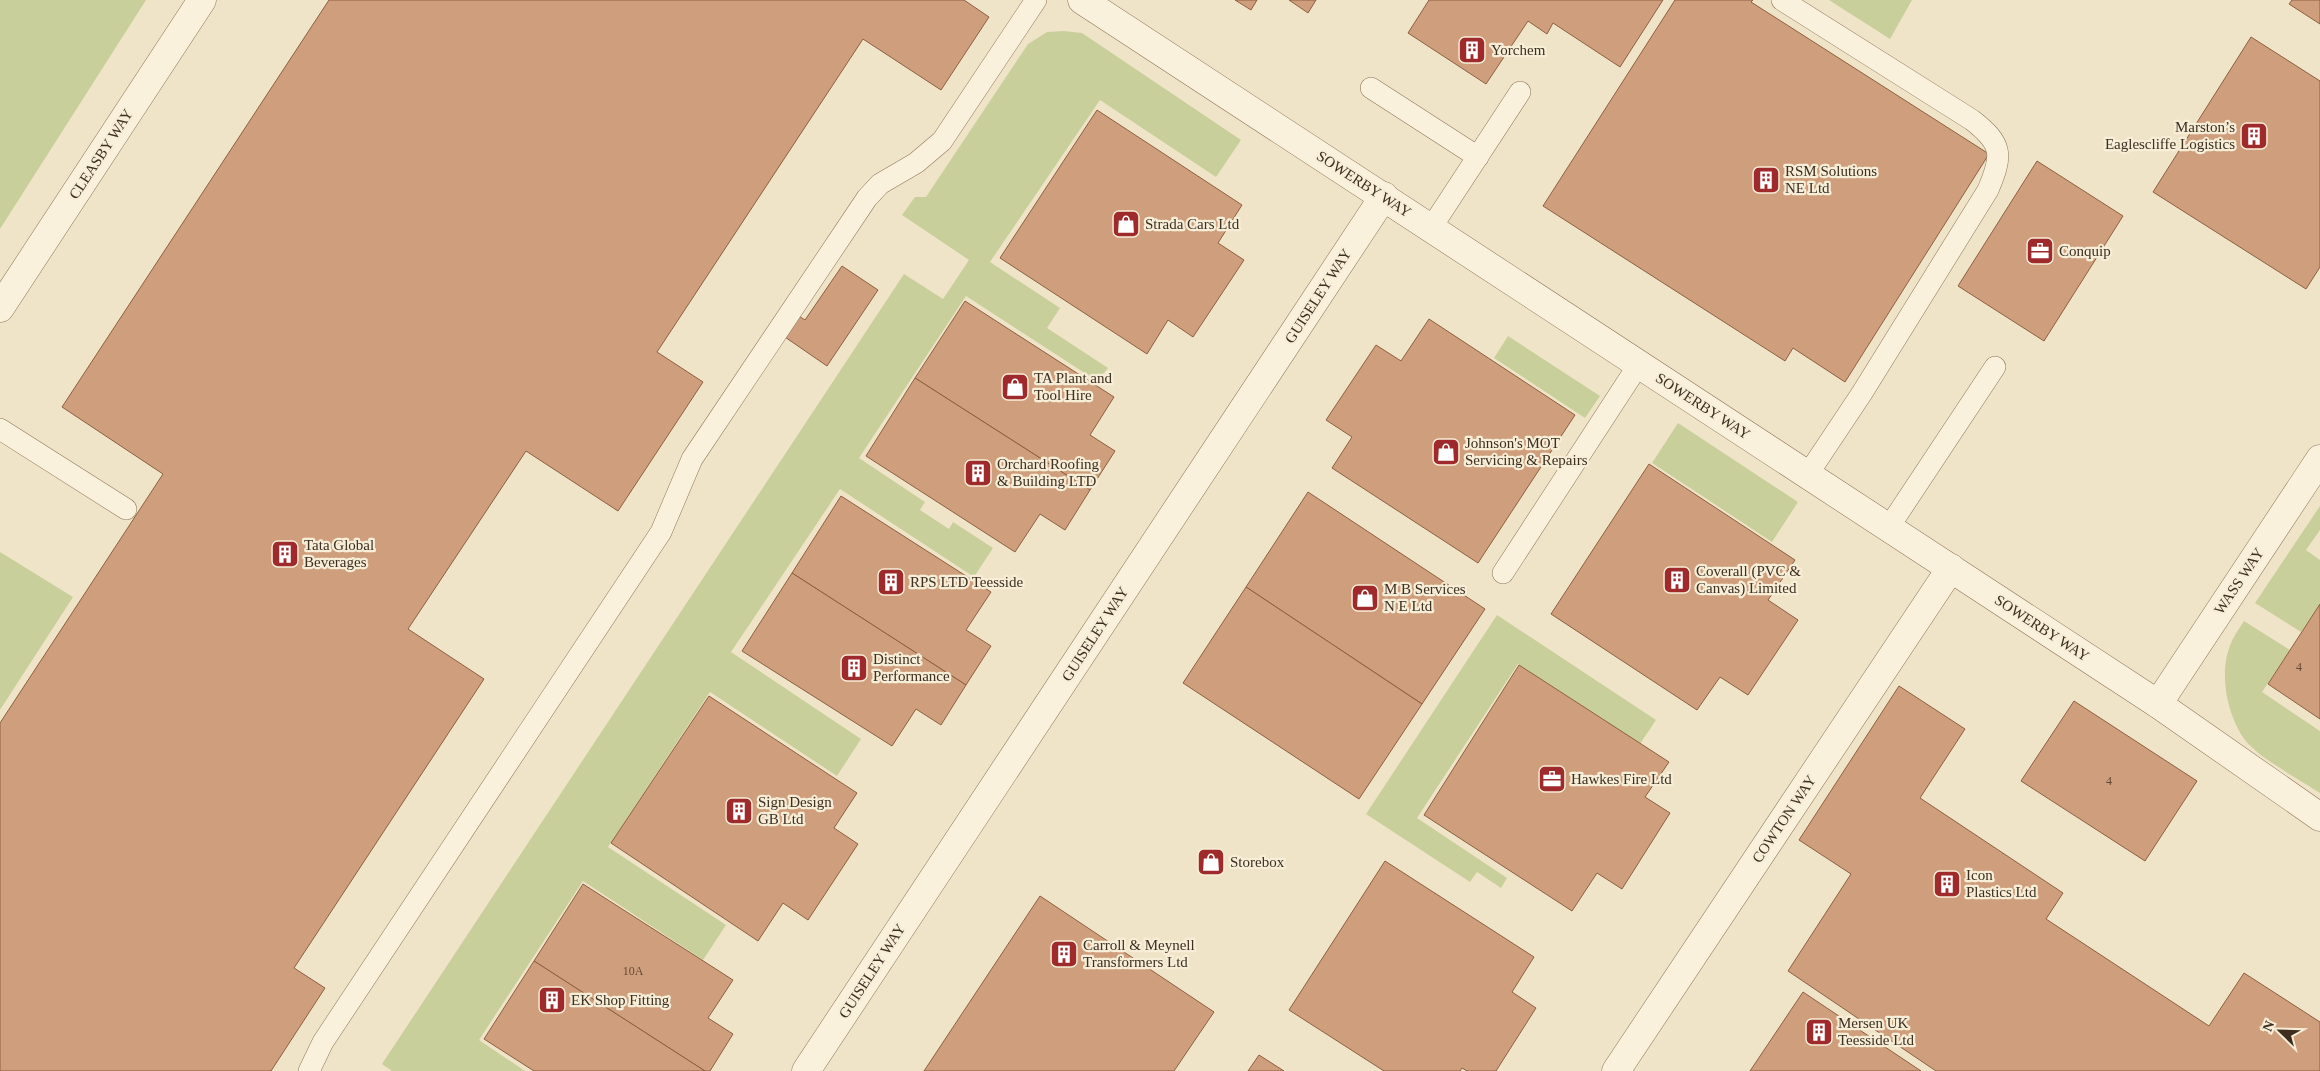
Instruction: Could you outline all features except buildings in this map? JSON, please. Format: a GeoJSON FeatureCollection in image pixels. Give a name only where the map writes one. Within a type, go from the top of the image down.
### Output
{"type":"FeatureCollection","features":[{"type":"Feature","properties":{"kind":"street","name":"CLEASBY WAY"},"geometry":{"type":"LineString","coordinates":[[0,308],[202,0]]}},
{"type":"Feature","properties":{"kind":"street","name":"SOWERBY WAY"},"geometry":{"type":"LineString","coordinates":[[1082,0],[2158,704],[2320,817]]}},
{"type":"Feature","properties":{"kind":"street","name":"GUISELEY WAY"},"geometry":{"type":"LineString","coordinates":[[806,1071],[1384,196]]}},
{"type":"Feature","properties":{"kind":"street","name":"WASS WAY"},"geometry":{"type":"LineString","coordinates":[[2158,704],[2320,459]]}},
{"type":"Feature","properties":{"kind":"street","name":"COWTON WAY"},"geometry":{"type":"LineString","coordinates":[[1616,1071],[1951,568]]}},
{"type":"Feature","properties":{"kind":"lane"},"geometry":{"type":"LineString","coordinates":[[309,1071],[323,1042],[661,532],[692,459],[867,198],[880,184],[916,163],[942,141],[1036,0]]}},
{"type":"Feature","properties":{"kind":"lane"},"geometry":{"type":"LineString","coordinates":[[1782,0],[1972,120],[1995,142],[1998,151],[1998,163],[1988,190],[1862,393],[1808,474]]}},
{"type":"Feature","properties":{"kind":"lane"},"geometry":{"type":"LineString","coordinates":[[1371,88],[1478,157]]}},
{"type":"Feature","properties":{"kind":"lane"},"geometry":{"type":"LineString","coordinates":[[1431,228],[1520,92]]}},
{"type":"Feature","properties":{"kind":"lane"},"geometry":{"type":"LineString","coordinates":[[1503,573],[1639,364]]}},
{"type":"Feature","properties":{"kind":"lane"},"geometry":{"type":"LineString","coordinates":[[1889,527],[1995,367]]}},
{"type":"Feature","properties":{"kind":"lane"},"geometry":{"type":"LineString","coordinates":[[0,429],[126,509]]}},
{"type":"Feature","properties":{"kind":"green space"},"geometry":{"type":"Polygon","coordinates":[[[0,0],[146,0],[0,229],[0,0]]]}},
{"type":"Feature","properties":{"kind":"green space"},"geometry":{"type":"Polygon","coordinates":[[[1829,0],[1912,0],[1890,39],[1829,0]]]}},
{"type":"Feature","properties":{"kind":"green space"},"geometry":{"type":"Polygon","coordinates":[[[1047,32],[1082,33],[1241,140],[1216,177],[1100,100],[990,262],[1060,308],[1047,328],[1108,368],[1097,381],[966,296],[859,458],[925,502],[920,510],[949,529],[953,522],[993,548],[974,577],[840,489],[731,652],[861,739],[837,776],[710,692],[608,847],[726,925],[703,960],[583,881],[479,1040],[525,1071],[392,1071],[382,1064],[904,274],[943,299],[969,260],[902,215],[915,197],[926,197],[1028,44],[1047,32]]]}},
{"type":"Feature","properties":{"kind":"green space"},"geometry":{"type":"Polygon","coordinates":[[[1508,336],[1600,396],[1585,418],[1494,358],[1508,336]]]}},
{"type":"Feature","properties":{"kind":"green space"},"geometry":{"type":"Polygon","coordinates":[[[1678,423],[1798,502],[1772,542],[1652,463],[1678,423]]]}},
{"type":"Feature","properties":{"kind":"green space"},"geometry":{"type":"Polygon","coordinates":[[[2320,506],[2320,530],[2306,550],[2320,560],[2320,604],[2301,632],[2255,603],[2320,506]]]}},
{"type":"Feature","properties":{"kind":"green space"},"geometry":{"type":"Polygon","coordinates":[[[0,552],[73,597],[0,710],[0,552]]]}},
{"type":"Feature","properties":{"kind":"green space"},"geometry":{"type":"Polygon","coordinates":[[[1497,615],[1656,720],[1640,744],[1518,664],[1417,818],[1507,878],[1501,888],[1477,872],[1470,882],[1366,814],[1497,615]]]}},
{"type":"Feature","properties":{"kind":"green space"},"geometry":{"type":"Polygon","coordinates":[[[2244,621],[2290,650],[2262,692],[2320,731],[2320,793],[2269,761],[2251,747],[2238,729],[2233,718],[2226,692],[2225,665],[2232,641],[2244,621]]]}},
{"type":"Feature","properties":{"kind":"place","name":"Yorchem"},"geometry":{"type":"Point","coordinates":[1472,50]}},
{"type":"Feature","properties":{"kind":"place","name":"Marston’s Eaglescliffe Logistics"},"geometry":{"type":"Point","coordinates":[2254,136]}},
{"type":"Feature","properties":{"kind":"place","name":"RSM Solutions NE Ltd"},"geometry":{"type":"Point","coordinates":[1766,180]}},
{"type":"Feature","properties":{"kind":"place","name":"Strada Cars Ltd"},"geometry":{"type":"Point","coordinates":[1126,224]}},
{"type":"Feature","properties":{"kind":"place","name":"Conquip"},"geometry":{"type":"Point","coordinates":[2040,251]}},
{"type":"Feature","properties":{"kind":"place","name":"TA Plant and Tool Hire"},"geometry":{"type":"Point","coordinates":[1015,387]}},
{"type":"Feature","properties":{"kind":"place","name":"Johnson's MOT Servicing & Repairs"},"geometry":{"type":"Point","coordinates":[1446,452]}},
{"type":"Feature","properties":{"kind":"place","name":"Orchard Roofing & Building LTD"},"geometry":{"type":"Point","coordinates":[978,473]}},
{"type":"Feature","properties":{"kind":"place","name":"Tata Global Beverages"},"geometry":{"type":"Point","coordinates":[285,554]}},
{"type":"Feature","properties":{"kind":"place","name":"Coverall (PVC & Canvas) Limited"},"geometry":{"type":"Point","coordinates":[1677,580]}},
{"type":"Feature","properties":{"kind":"place","name":"RPS LTD Teesside"},"geometry":{"type":"Point","coordinates":[891,582]}},
{"type":"Feature","properties":{"kind":"place","name":"M B Services N E Ltd"},"geometry":{"type":"Point","coordinates":[1365,598]}},
{"type":"Feature","properties":{"kind":"place","name":"Distinct Performance"},"geometry":{"type":"Point","coordinates":[854,668]}},
{"type":"Feature","properties":{"kind":"place","name":"Hawkes Fire Ltd"},"geometry":{"type":"Point","coordinates":[1552,779]}},
{"type":"Feature","properties":{"kind":"place","name":"Sign Design GB Ltd"},"geometry":{"type":"Point","coordinates":[739,811]}},
{"type":"Feature","properties":{"kind":"place","name":"Storebox"},"geometry":{"type":"Point","coordinates":[1211,862]}},
{"type":"Feature","properties":{"kind":"place","name":"Icon Plastics Ltd"},"geometry":{"type":"Point","coordinates":[1947,884]}},
{"type":"Feature","properties":{"kind":"place","name":"Carroll & Meynell Transformers Ltd"},"geometry":{"type":"Point","coordinates":[1064,954]}},
{"type":"Feature","properties":{"kind":"place","name":"EK Shop Fitting"},"geometry":{"type":"Point","coordinates":[552,1000]}},
{"type":"Feature","properties":{"kind":"place","name":"Mersen UK Teesside Ltd"},"geometry":{"type":"Point","coordinates":[1819,1032]}}]}
